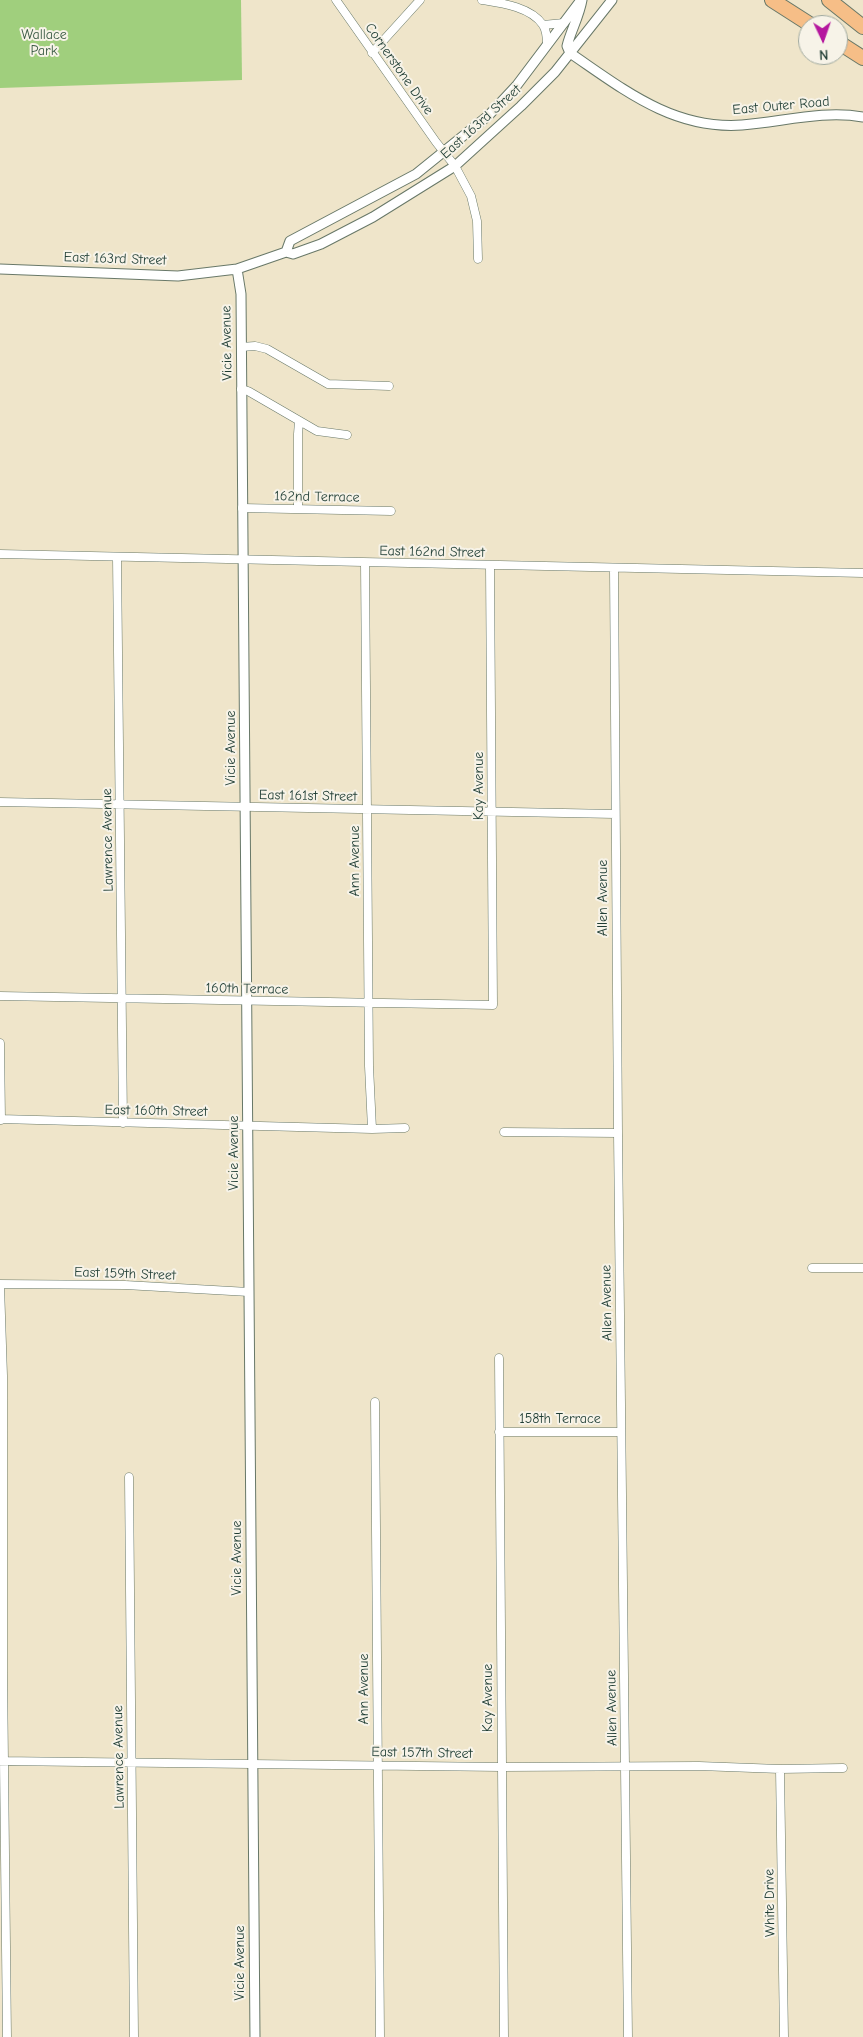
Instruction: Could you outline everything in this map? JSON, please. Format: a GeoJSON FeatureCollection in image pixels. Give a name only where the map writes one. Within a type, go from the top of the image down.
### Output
{"type":"FeatureCollection","features":[{"type":"Feature","properties":{"kind":"highway"},"geometry":{"type":"LineString","coordinates":[[772,0],[798,17]]}},
{"type":"Feature","properties":{"kind":"highway"},"geometry":{"type":"LineString","coordinates":[[829,0],[863,27]]}},
{"type":"Feature","properties":{"kind":"highway"},"geometry":{"type":"LineString","coordinates":[[848,48],[863,58]]}},
{"type":"Feature","properties":{"kind":"street","name":"Cornerstone Drive"},"geometry":{"type":"LineString","coordinates":[[336,0],[443,152],[456,166]]}},
{"type":"Feature","properties":{"kind":"street"},"geometry":{"type":"LineString","coordinates":[[372,52],[420,0]]}},
{"type":"Feature","properties":{"kind":"street"},"geometry":{"type":"LineString","coordinates":[[482,0],[518,7],[543,25],[547,45]]}},
{"type":"Feature","properties":{"kind":"street"},"geometry":{"type":"LineString","coordinates":[[570,52],[567,46],[569,35],[579,15],[581,0]]}},
{"type":"Feature","properties":{"kind":"street","name":"East 163rd Street"},"geometry":{"type":"LineString","coordinates":[[286,252],[290,241],[416,174],[489,115],[517,86],[581,0]]}},
{"type":"Feature","properties":{"kind":"street","name":"East 163rd Street"},"geometry":{"type":"LineString","coordinates":[[0,269],[178,276],[237,269],[286,252],[293,254],[321,244],[373,217],[456,166],[521,106],[554,72],[612,0]]}},
{"type":"Feature","properties":{"kind":"street"},"geometry":{"type":"LineString","coordinates":[[543,25],[564,22]]}},
{"type":"Feature","properties":{"kind":"street","name":"East Outer Road"},"geometry":{"type":"LineString","coordinates":[[570,52],[642,102],[664,112],[704,123],[739,125],[825,115],[863,117]]}},
{"type":"Feature","properties":{"kind":"street"},"geometry":{"type":"LineString","coordinates":[[456,166],[471,196],[477,221],[478,259]]}},
{"type":"Feature","properties":{"kind":"street","name":"Vicie Avenue"},"geometry":{"type":"LineString","coordinates":[[237,269],[241,294],[255,2037]]}},
{"type":"Feature","properties":{"kind":"street"},"geometry":{"type":"LineString","coordinates":[[241,347],[255,346],[267,349],[328,384],[389,386]]}},
{"type":"Feature","properties":{"kind":"street"},"geometry":{"type":"LineString","coordinates":[[241,389],[248,391],[299,421],[324,433],[347,435]]}},
{"type":"Feature","properties":{"kind":"street"},"geometry":{"type":"LineString","coordinates":[[298,509],[299,421]]}},
{"type":"Feature","properties":{"kind":"street","name":"162nd Terrace"},"geometry":{"type":"LineString","coordinates":[[242,508],[391,510]]}},
{"type":"Feature","properties":{"kind":"street","name":"East 162nd Street"},"geometry":{"type":"LineString","coordinates":[[0,554],[863,573]]}},
{"type":"Feature","properties":{"kind":"street","name":"Lawrence Avenue"},"geometry":{"type":"LineString","coordinates":[[117,557],[123,1122]]}},
{"type":"Feature","properties":{"kind":"street","name":"Ann Avenue"},"geometry":{"type":"LineString","coordinates":[[365,563],[369,1066],[372,1129]]}},
{"type":"Feature","properties":{"kind":"street","name":"Kay Avenue"},"geometry":{"type":"LineString","coordinates":[[490,566],[493,1005]]}},
{"type":"Feature","properties":{"kind":"street","name":"Allen Avenue"},"geometry":{"type":"LineString","coordinates":[[614,569],[628,2037]]}},
{"type":"Feature","properties":{"kind":"street","name":"East 161st Street"},"geometry":{"type":"LineString","coordinates":[[0,802],[615,814]]}},
{"type":"Feature","properties":{"kind":"street","name":"160th Terrace"},"geometry":{"type":"LineString","coordinates":[[0,996],[246,1002],[493,1005]]}},
{"type":"Feature","properties":{"kind":"street"},"geometry":{"type":"LineString","coordinates":[[0,1043],[1,1120]]}},
{"type":"Feature","properties":{"kind":"street","name":"East 160th Street"},"geometry":{"type":"LineString","coordinates":[[1,1120],[372,1129],[405,1128]]}},
{"type":"Feature","properties":{"kind":"street"},"geometry":{"type":"LineString","coordinates":[[504,1132],[618,1133]]}},
{"type":"Feature","properties":{"kind":"street"},"geometry":{"type":"LineString","coordinates":[[812,1268],[863,1268]]}},
{"type":"Feature","properties":{"kind":"street"},"geometry":{"type":"LineString","coordinates":[[0,1285],[3,1376],[2,1761],[8,2037]]}},
{"type":"Feature","properties":{"kind":"street","name":"East 159th Street"},"geometry":{"type":"LineString","coordinates":[[0,1285],[124,1285],[249,1292]]}},
{"type":"Feature","properties":{"kind":"street","name":"Kay Avenue"},"geometry":{"type":"LineString","coordinates":[[499,1358],[504,2037]]}},
{"type":"Feature","properties":{"kind":"street","name":"Ann Avenue"},"geometry":{"type":"LineString","coordinates":[[375,1402],[380,2037]]}},
{"type":"Feature","properties":{"kind":"street","name":"158th Terrace"},"geometry":{"type":"LineString","coordinates":[[499,1432],[621,1432]]}},
{"type":"Feature","properties":{"kind":"street","name":"Lawrence Avenue"},"geometry":{"type":"LineString","coordinates":[[129,1477],[134,2037]]}},
{"type":"Feature","properties":{"kind":"street","name":"East 157th Street"},"geometry":{"type":"LineString","coordinates":[[2,1761],[132,1764],[843,1768]]}},
{"type":"Feature","properties":{"kind":"street","name":"White Drive"},"geometry":{"type":"LineString","coordinates":[[780,1769],[784,2037]]}},
{"type":"Feature","properties":{"kind":"green space","name":"Wallace Park"},"geometry":{"type":"Polygon","coordinates":[[[0,0],[241,0],[242,80],[0,88],[0,0]]]}}]}
